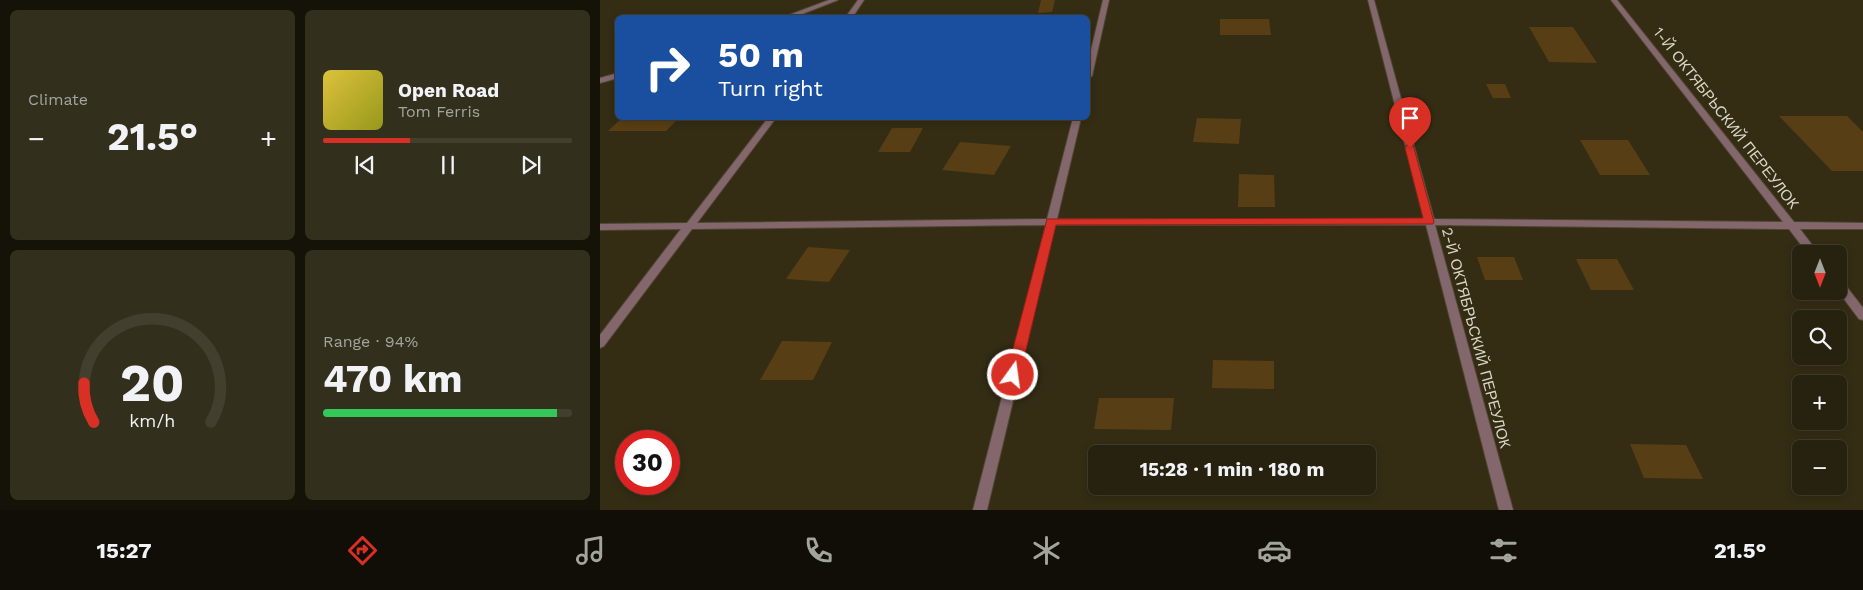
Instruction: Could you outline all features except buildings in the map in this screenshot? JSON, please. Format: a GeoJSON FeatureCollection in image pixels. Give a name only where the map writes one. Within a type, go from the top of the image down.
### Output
{"type":"FeatureCollection","features":[{"type":"Feature","properties":{"kind":"street"},"geometry":{"type":"LineString","coordinates":[[792,15],[835,0]]}},
{"type":"Feature","properties":{"kind":"street"},"geometry":{"type":"LineString","coordinates":[[850,15],[861,0]]}},
{"type":"Feature","properties":{"kind":"street"},"geometry":{"type":"LineString","coordinates":[[1090,68],[1106,0]]}},
{"type":"Feature","properties":{"kind":"street","name":"2-Й ОКТЯБРЬСКИЙ ПЕРЕУЛОК"},"geometry":{"type":"LineString","coordinates":[[1371,0],[1506,510]]}},
{"type":"Feature","properties":{"kind":"street","name":"1-Й ОКТЯБРЬСКИЙ ПЕРЕУЛОК"},"geometry":{"type":"LineString","coordinates":[[1614,0],[1807,245]]}},
{"type":"Feature","properties":{"kind":"street"},"geometry":{"type":"LineString","coordinates":[[600,81],[615,76]]}},
{"type":"Feature","properties":{"kind":"street"},"geometry":{"type":"LineString","coordinates":[[600,343],[770,120]]}},
{"type":"Feature","properties":{"kind":"street"},"geometry":{"type":"LineString","coordinates":[[980,510],[1076,120]]}},
{"type":"Feature","properties":{"kind":"street"},"geometry":{"type":"LineString","coordinates":[[600,227],[1051,222],[1429,222],[1863,226]]}},
{"type":"Feature","properties":{"kind":"street"},"geometry":{"type":"LineString","coordinates":[[1848,297],[1863,316]]}},
{"type":"Feature","properties":{"kind":"route"},"geometry":{"type":"LineString","coordinates":[[1013,375],[1051,222],[1429,222],[1410,148]]}}]}
